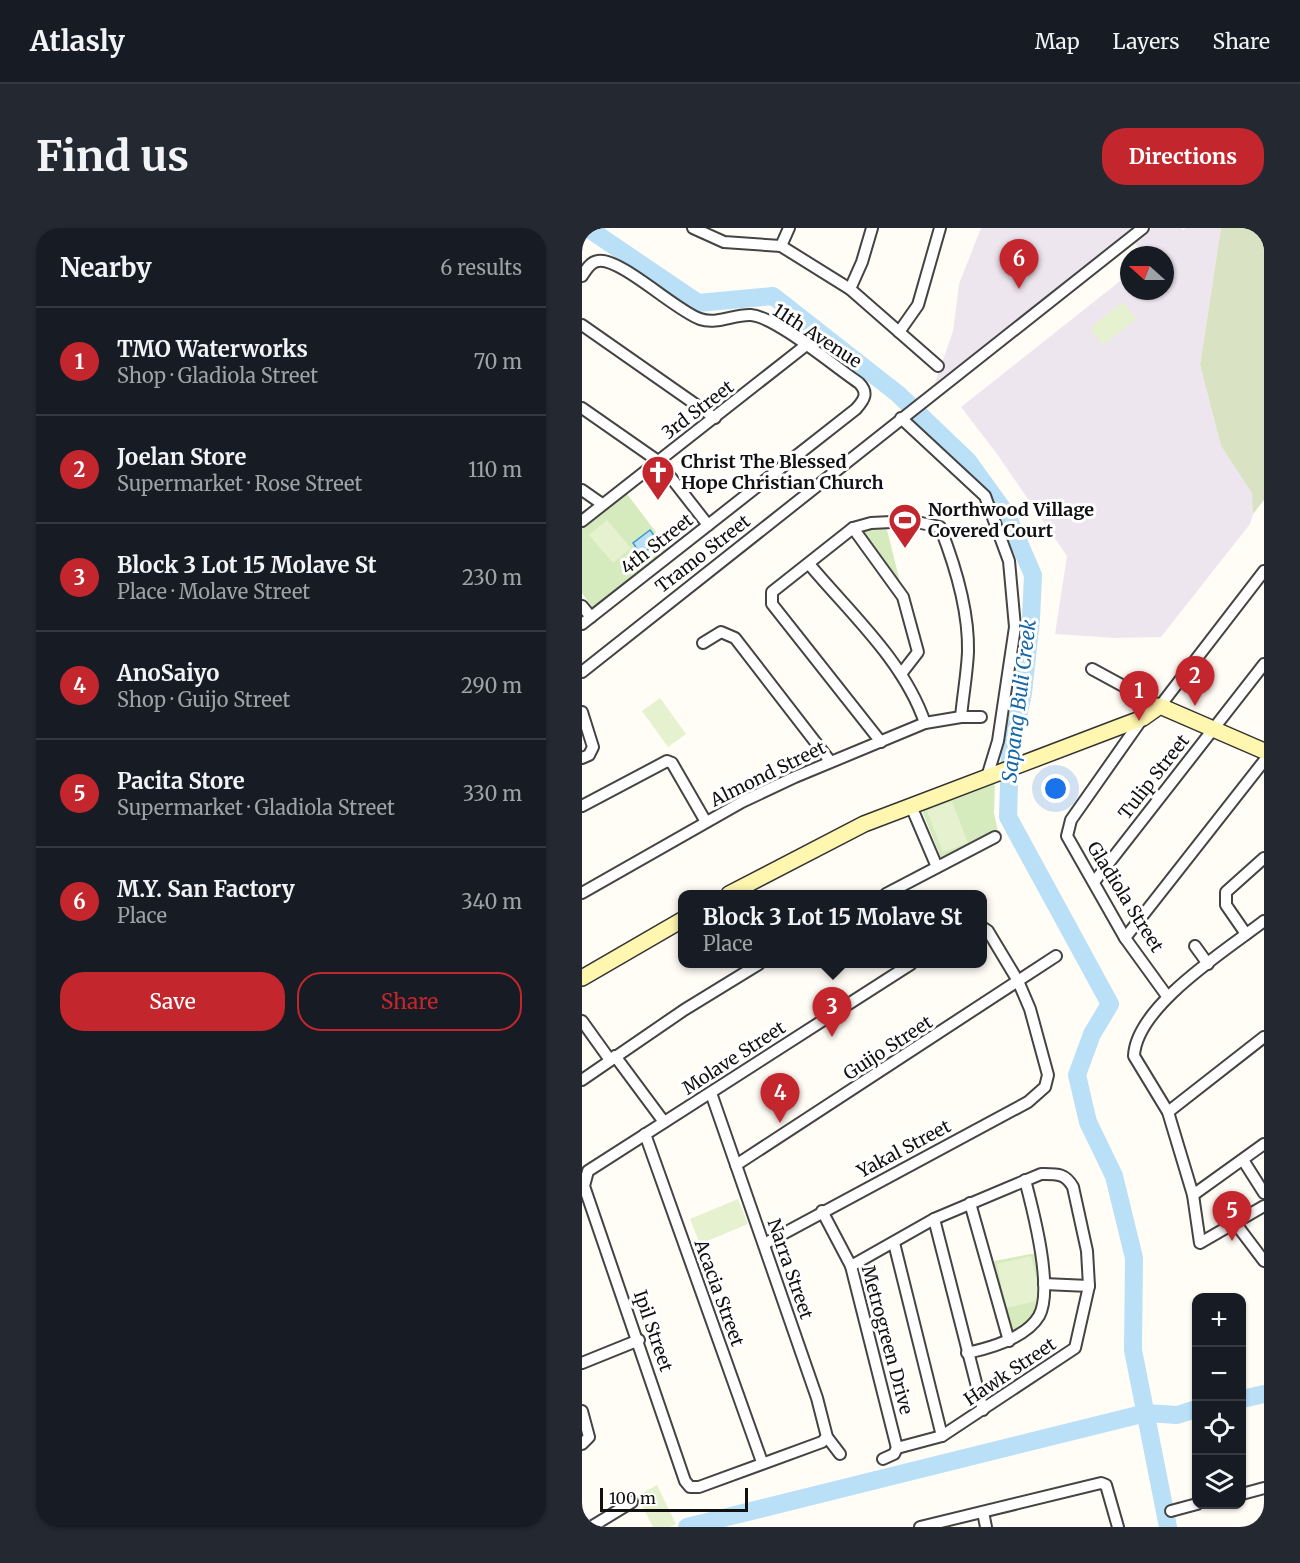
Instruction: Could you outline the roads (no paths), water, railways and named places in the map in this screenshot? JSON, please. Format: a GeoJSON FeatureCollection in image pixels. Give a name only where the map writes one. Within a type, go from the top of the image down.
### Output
{"type":"FeatureCollection","features":[{"type":"Feature","properties":{"kind":"street"},"geometry":{"type":"LineString","coordinates":[[781,246],[789,228]]}},
{"type":"Feature","properties":{"kind":"street"},"geometry":{"type":"LineString","coordinates":[[849,289],[862,262],[872,228]]}},
{"type":"Feature","properties":{"kind":"street"},"geometry":{"type":"LineString","coordinates":[[899,332],[918,305],[940,228]]}},
{"type":"Feature","properties":{"kind":"street","name":"Tramo Street"},"geometry":{"type":"LineString","coordinates":[[582,672],[1143,228]]}},
{"type":"Feature","properties":{"kind":"street"},"geometry":{"type":"LineString","coordinates":[[701,230],[724,242],[781,246],[849,289],[938,366]]}},
{"type":"Feature","properties":{"kind":"street","name":"11th Avenue"},"geometry":{"type":"LineString","coordinates":[[582,276],[591,263],[608,262],[695,317],[713,321],[750,315],[769,320],[859,383],[864,388],[865,400]]}},
{"type":"Feature","properties":{"kind":"street"},"geometry":{"type":"LineString","coordinates":[[582,325],[715,418]]}},
{"type":"Feature","properties":{"kind":"street","name":"3rd Street"},"geometry":{"type":"LineString","coordinates":[[582,521],[805,346]]}},
{"type":"Feature","properties":{"kind":"street","name":"4th Street"},"geometry":{"type":"LineString","coordinates":[[586,621],[865,400]]}},
{"type":"Feature","properties":{"kind":"street"},"geometry":{"type":"LineString","coordinates":[[582,408],[658,461],[708,525]]}},
{"type":"Feature","properties":{"kind":"street"},"geometry":{"type":"LineString","coordinates":[[905,415],[985,496],[1009,561],[1015,627],[992,776]]}},
{"type":"Feature","properties":{"kind":"street"},"geometry":{"type":"LineString","coordinates":[[582,490],[603,504]]}},
{"type":"Feature","properties":{"kind":"street"},"geometry":{"type":"LineString","coordinates":[[881,742],[772,604],[772,592],[853,528],[871,524],[912,521],[940,527],[949,548],[966,623],[968,652],[961,717]]}},
{"type":"Feature","properties":{"kind":"street"},"geometry":{"type":"LineString","coordinates":[[853,528],[903,597],[918,652],[901,674]]}},
{"type":"Feature","properties":{"kind":"street"},"geometry":{"type":"LineString","coordinates":[[809,564],[901,674],[916,697],[925,723]]}},
{"type":"Feature","properties":{"kind":"street","name":"Gladiola Street"},"geometry":{"type":"LineString","coordinates":[[1167,996],[1125,938],[1070,844],[1067,828],[1143,718],[1160,706],[1264,571]]}},
{"type":"Feature","properties":{"kind":"street"},"geometry":{"type":"LineString","coordinates":[[582,606],[586,621]]}},
{"type":"Feature","properties":{"kind":"street"},"geometry":{"type":"LineString","coordinates":[[703,643],[721,632],[735,638],[830,761]]}},
{"type":"Feature","properties":{"kind":"street","name":"Tulip Street"},"geometry":{"type":"LineString","coordinates":[[1094,882],[1264,664]]}},
{"type":"Feature","properties":{"kind":"street"},"geometry":{"type":"LineString","coordinates":[[1092,669],[1160,706],[1264,751]]}},
{"type":"Feature","properties":{"kind":"street"},"geometry":{"type":"LineString","coordinates":[[582,712],[593,747],[590,755],[582,758]]}},
{"type":"Feature","properties":{"kind":"street","name":"Almond Street"},"geometry":{"type":"LineString","coordinates":[[582,893],[742,802],[830,761],[925,723],[961,717],[981,717]]}},
{"type":"Feature","properties":{"kind":"street"},"geometry":{"type":"LineString","coordinates":[[737,890],[864,824],[1143,718]]}},
{"type":"Feature","properties":{"kind":"street"},"geometry":{"type":"LineString","coordinates":[[1125,938],[1264,761]]}},
{"type":"Feature","properties":{"kind":"street"},"geometry":{"type":"LineString","coordinates":[[582,806],[663,762],[672,763],[706,822]]}},
{"type":"Feature","properties":{"kind":"street"},"geometry":{"type":"LineString","coordinates":[[911,806],[937,867]]}},
{"type":"Feature","properties":{"kind":"street"},"geometry":{"type":"LineString","coordinates":[[894,890],[996,837]]}},
{"type":"Feature","properties":{"kind":"street"},"geometry":{"type":"LineString","coordinates":[[1246,934],[1226,905],[1226,892],[1264,858]]}},
{"type":"Feature","properties":{"kind":"street"},"geometry":{"type":"LineString","coordinates":[[1264,921],[1167,996],[1148,1023],[1135,1048],[1134,1056],[1168,1112],[1193,1195],[1199,1240],[1203,1244],[1264,1206]]}},
{"type":"Feature","properties":{"kind":"street"},"geometry":{"type":"LineString","coordinates":[[582,978],[678,922]]}},
{"type":"Feature","properties":{"kind":"street"},"geometry":{"type":"LineString","coordinates":[[987,930],[1018,981]]}},
{"type":"Feature","properties":{"kind":"street"},"geometry":{"type":"LineString","coordinates":[[1195,946],[1208,964]]}},
{"type":"Feature","properties":{"kind":"street","name":"Guijo Street"},"geometry":{"type":"LineString","coordinates":[[736,1165],[1056,956]]}},
{"type":"Feature","properties":{"kind":"street"},"geometry":{"type":"LineString","coordinates":[[582,1080],[751,968]]}},
{"type":"Feature","properties":{"kind":"street","name":"Molave Street"},"geometry":{"type":"LineString","coordinates":[[584,1186],[588,1171],[903,968]]}},
{"type":"Feature","properties":{"kind":"street","name":"Yakal Street"},"geometry":{"type":"LineString","coordinates":[[764,1244],[1028,1102],[1045,1087],[1048,1076],[1030,1009],[1018,981]]}},
{"type":"Feature","properties":{"kind":"street"},"geometry":{"type":"LineString","coordinates":[[582,1021],[664,1122]]}},
{"type":"Feature","properties":{"kind":"street"},"geometry":{"type":"LineString","coordinates":[[1168,1112],[1264,1037]]}},
{"type":"Feature","properties":{"kind":"street","name":"Narra Street"},"geometry":{"type":"LineString","coordinates":[[711,1093],[817,1398],[827,1437],[840,1454]]}},
{"type":"Feature","properties":{"kind":"street","name":"Acacia Street"},"geometry":{"type":"LineString","coordinates":[[645,1134],[762,1462]]}},
{"type":"Feature","properties":{"kind":"street"},"geometry":{"type":"LineString","coordinates":[[1193,1195],[1264,1144]]}},
{"type":"Feature","properties":{"kind":"street"},"geometry":{"type":"LineString","coordinates":[[1243,1160],[1264,1193]]}},
{"type":"Feature","properties":{"kind":"street","name":"Hawk Street"},"geometry":{"type":"LineString","coordinates":[[851,1266],[934,1219],[1041,1174],[1060,1174],[1068,1179],[1073,1187],[1087,1251],[1089,1286],[1075,1348],[942,1436],[897,1448],[894,1454],[883,1459]]}},
{"type":"Feature","properties":{"kind":"street"},"geometry":{"type":"LineString","coordinates":[[967,1353],[1009,1341],[1037,1318],[1044,1303],[1044,1284],[1034,1213],[1025,1180]]}},
{"type":"Feature","properties":{"kind":"street","name":"Ipil Street"},"geometry":{"type":"LineString","coordinates":[[584,1186],[639,1340],[685,1481],[690,1487],[699,1487],[762,1462]]}},
{"type":"Feature","properties":{"kind":"street"},"geometry":{"type":"LineString","coordinates":[[970,1203],[1009,1341]]}},
{"type":"Feature","properties":{"kind":"street","name":"Metrogreen Drive"},"geometry":{"type":"LineString","coordinates":[[822,1211],[851,1266],[897,1448]]}},
{"type":"Feature","properties":{"kind":"street"},"geometry":{"type":"LineString","coordinates":[[934,1219],[983,1410]]}},
{"type":"Feature","properties":{"kind":"street"},"geometry":{"type":"LineString","coordinates":[[1236,1224],[1264,1261]]}},
{"type":"Feature","properties":{"kind":"street"},"geometry":{"type":"LineString","coordinates":[[894,1243],[942,1436]]}},
{"type":"Feature","properties":{"kind":"street"},"geometry":{"type":"LineString","coordinates":[[1044,1284],[1089,1286]]}},
{"type":"Feature","properties":{"kind":"street"},"geometry":{"type":"LineString","coordinates":[[582,1363],[639,1340]]}},
{"type":"Feature","properties":{"kind":"street"},"geometry":{"type":"LineString","coordinates":[[582,1411],[589,1437],[582,1444]]}},
{"type":"Feature","properties":{"kind":"street"},"geometry":{"type":"LineString","coordinates":[[762,1462],[822,1442],[827,1437]]}},
{"type":"Feature","properties":{"kind":"street"},"geometry":{"type":"LineString","coordinates":[[920,1527],[1101,1483],[1106,1485],[1118,1527]]}},
{"type":"Feature","properties":{"kind":"street"},"geometry":{"type":"LineString","coordinates":[[1246,1493],[1264,1488]]}},
{"type":"Feature","properties":{"kind":"street"},"geometry":{"type":"LineString","coordinates":[[591,1527],[632,1502]]}},
{"type":"Feature","properties":{"kind":"street"},"geometry":{"type":"LineString","coordinates":[[1171,1511],[1192,1505]]}},
{"type":"Feature","properties":{"kind":"street"},"geometry":{"type":"LineString","coordinates":[[982,1512],[986,1527]]}},
{"type":"Feature","properties":{"kind":"water"},"geometry":{"type":"Polygon","coordinates":[[[650,530],[658,541],[641,555],[633,543],[650,530]]]}},
{"type":"Feature","properties":{"kind":"waterway","name":"Sapang Buli Creek"},"geometry":{"type":"LineString","coordinates":[[582,229],[592,231],[698,303],[773,296],[898,394],[968,461],[1007,515],[1033,575],[1023,693],[1010,753],[1008,817],[1110,1004],[1092,1034],[1077,1075],[1088,1122],[1114,1176],[1134,1258],[1133,1350],[1168,1527]]}},
{"type":"Feature","properties":{"kind":"waterway"},"geometry":{"type":"LineString","coordinates":[[1246,1398],[1264,1394]]}},
{"type":"Feature","properties":{"kind":"waterway"},"geometry":{"type":"LineString","coordinates":[[687,1527],[1146,1413],[1177,1415],[1192,1410]]}},
{"type":"Feature","properties":{"kind":"place","name":"M.Y. San Factory"},"geometry":{"type":"Point","coordinates":[1019,289]}},
{"type":"Feature","properties":{"kind":"place","name":"Christ The Blessed Hope Christian Church"},"geometry":{"type":"Point","coordinates":[658,501]}},
{"type":"Feature","properties":{"kind":"place","name":"Northwood Village Covered Court"},"geometry":{"type":"Point","coordinates":[905,549]}},
{"type":"Feature","properties":{"kind":"place","name":"Joelan Store"},"geometry":{"type":"Point","coordinates":[1195,706]}},
{"type":"Feature","properties":{"kind":"place","name":"TMO Waterworks"},"geometry":{"type":"Point","coordinates":[1139,721]}},
{"type":"Feature","properties":{"kind":"place","name":"Block 3 Lot 15 Molave St"},"geometry":{"type":"Point","coordinates":[832,1037]}},
{"type":"Feature","properties":{"kind":"place","name":"AnoSaiyo"},"geometry":{"type":"Point","coordinates":[780,1123]}},
{"type":"Feature","properties":{"kind":"place","name":"Pacita Store"},"geometry":{"type":"Point","coordinates":[1232,1241]}}]}
